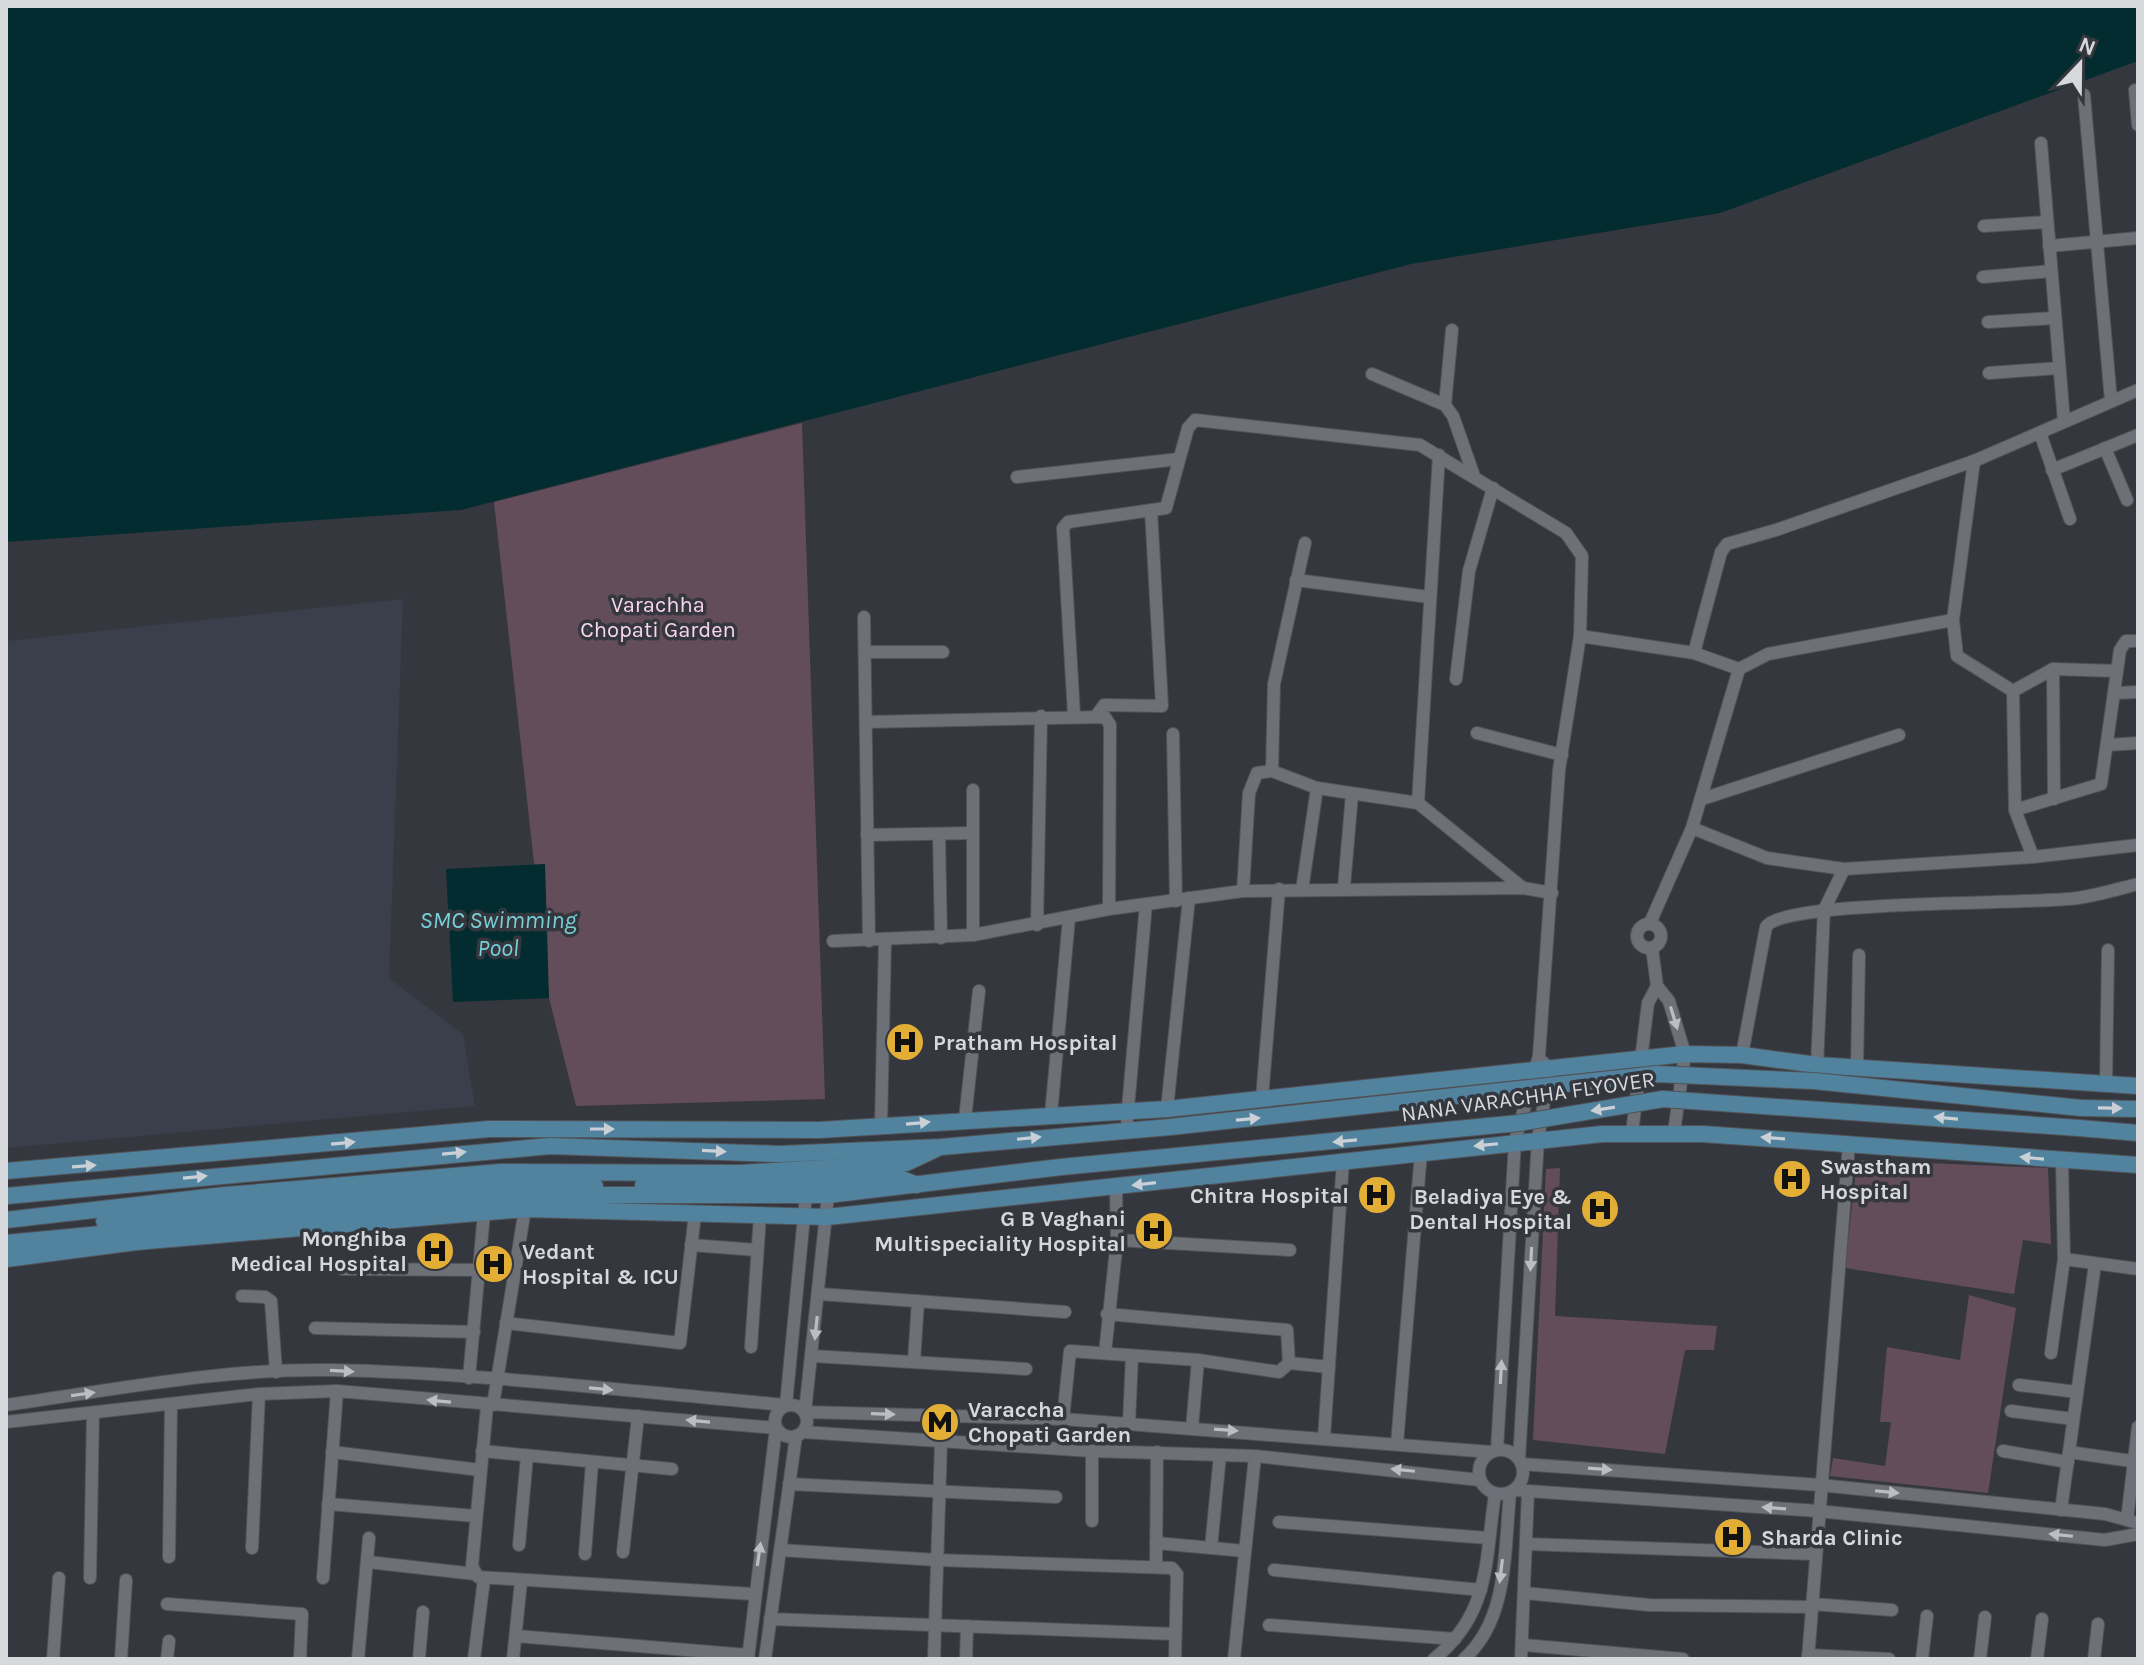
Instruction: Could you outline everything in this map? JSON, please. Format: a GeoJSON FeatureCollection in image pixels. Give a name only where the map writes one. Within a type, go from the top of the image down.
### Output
{"type":"FeatureCollection","features":[{"type":"Feature","properties":{"kind":"main road"},"geometry":{"type":"LineString","coordinates":[[6,1171],[489,1129],[881,1126],[1167,1109],[1540,1066],[1685,1054],[1742,1055],[1817,1065],[2138,1086]]}},
{"type":"Feature","properties":{"kind":"main road","name":"NANA VARACHHA FLYOVER"},"geometry":{"type":"LineString","coordinates":[[6,1196],[550,1146],[780,1154],[941,1147],[1170,1127],[1657,1074],[1814,1081],[2081,1108],[2138,1109]]}},
{"type":"Feature","properties":{"kind":"main road","name":"NANA VARACHHA FLYOVER"},"geometry":{"type":"LineString","coordinates":[[6,1243],[510,1195],[828,1195],[1061,1167],[1519,1123],[1663,1099],[2138,1133]]}},
{"type":"Feature","properties":{"kind":"main road"},"geometry":{"type":"LineString","coordinates":[[2114,1131],[2138,1144]]}},
{"type":"Feature","properties":{"kind":"main road"},"geometry":{"type":"LineString","coordinates":[[6,1259],[136,1242],[525,1209],[827,1217],[1515,1141],[1632,1133],[1674,1132],[1849,1143],[2138,1165]]}},
{"type":"Feature","properties":{"kind":"main road"},"geometry":{"type":"LineString","coordinates":[[6,1220],[225,1195],[501,1172],[740,1173],[906,1163],[941,1147]]}},
{"type":"Feature","properties":{"kind":"main road"},"geometry":{"type":"LineString","coordinates":[[6,1230],[498,1185],[796,1183],[892,1175],[918,1186]]}},
{"type":"Feature","properties":{"kind":"main road"},"geometry":{"type":"LineString","coordinates":[[996,1176],[1001,1199]]}},
{"type":"Feature","properties":{"kind":"street"},"geometry":{"type":"LineString","coordinates":[[2135,90],[2138,125]]}},
{"type":"Feature","properties":{"kind":"street"},"geometry":{"type":"LineString","coordinates":[[2084,95],[2111,401]]}},
{"type":"Feature","properties":{"kind":"street"},"geometry":{"type":"LineString","coordinates":[[2041,143],[2064,421]]}},
{"type":"Feature","properties":{"kind":"street"},"geometry":{"type":"LineString","coordinates":[[1984,226],[2047,222]]}},
{"type":"Feature","properties":{"kind":"street"},"geometry":{"type":"LineString","coordinates":[[2049,246],[2138,238]]}},
{"type":"Feature","properties":{"kind":"street"},"geometry":{"type":"LineString","coordinates":[[1983,277],[2051,271]]}},
{"type":"Feature","properties":{"kind":"street"},"geometry":{"type":"LineString","coordinates":[[1988,322],[2055,318]]}},
{"type":"Feature","properties":{"kind":"street"},"geometry":{"type":"LineString","coordinates":[[1445,405],[1452,330]]}},
{"type":"Feature","properties":{"kind":"street"},"geometry":{"type":"LineString","coordinates":[[1989,373],[2059,368]]}},
{"type":"Feature","properties":{"kind":"street"},"geometry":{"type":"LineString","coordinates":[[1372,374],[1445,405],[1453,416],[1474,476]]}},
{"type":"Feature","properties":{"kind":"street"},"geometry":{"type":"LineString","coordinates":[[1694,653],[1721,552],[1727,544],[1974,461],[2138,390]]}},
{"type":"Feature","properties":{"kind":"street"},"geometry":{"type":"LineString","coordinates":[[1074,715],[1063,528],[1068,522],[1168,506],[1188,428],[1200,418],[1412,443],[1439,455],[1566,533],[1582,556],[1580,636],[1562,755],[1540,1066],[1520,1462],[1523,1479],[1517,1492],[1497,1608],[1487,1635],[1464,1659]]}},
{"type":"Feature","properties":{"kind":"street"},"geometry":{"type":"LineString","coordinates":[[2040,433],[2070,519]]}},
{"type":"Feature","properties":{"kind":"street"},"geometry":{"type":"LineString","coordinates":[[2052,470],[2138,435]]}},
{"type":"Feature","properties":{"kind":"street"},"geometry":{"type":"LineString","coordinates":[[2105,448],[2127,500]]}},
{"type":"Feature","properties":{"kind":"street"},"geometry":{"type":"LineString","coordinates":[[1418,803],[1439,455]]}},
{"type":"Feature","properties":{"kind":"street"},"geometry":{"type":"LineString","coordinates":[[1017,477],[1179,459]]}},
{"type":"Feature","properties":{"kind":"street"},"geometry":{"type":"LineString","coordinates":[[1974,461],[1953,620],[1958,658],[2013,691]]}},
{"type":"Feature","properties":{"kind":"street"},"geometry":{"type":"LineString","coordinates":[[1456,679],[1469,571],[1493,488]]}},
{"type":"Feature","properties":{"kind":"street"},"geometry":{"type":"LineString","coordinates":[[1097,715],[1104,705],[1162,706],[1151,510]]}},
{"type":"Feature","properties":{"kind":"street"},"geometry":{"type":"LineString","coordinates":[[1272,771],[1274,684],[1305,543]]}},
{"type":"Feature","properties":{"kind":"street"},"geometry":{"type":"LineString","coordinates":[[1296,580],[1429,597]]}},
{"type":"Feature","properties":{"kind":"street"},"geometry":{"type":"LineString","coordinates":[[864,617],[869,941]]}},
{"type":"Feature","properties":{"kind":"street"},"geometry":{"type":"LineString","coordinates":[[1674,1132],[1685,1054],[1669,1001],[1657,986],[1652,948],[1639,943],[1636,934],[1638,926],[1650,923],[1692,828],[1739,669],[1768,654],[1953,620]]}},
{"type":"Feature","properties":{"kind":"street"},"geometry":{"type":"LineString","coordinates":[[1580,636],[1694,653],[1739,669]]}},
{"type":"Feature","properties":{"kind":"street"},"geometry":{"type":"LineString","coordinates":[[2015,810],[2101,784],[2122,644],[2138,641]]}},
{"type":"Feature","properties":{"kind":"street"},"geometry":{"type":"LineString","coordinates":[[865,652],[943,652]]}},
{"type":"Feature","properties":{"kind":"street"},"geometry":{"type":"LineString","coordinates":[[2013,691],[2053,669],[2117,671]]}},
{"type":"Feature","properties":{"kind":"street"},"geometry":{"type":"LineString","coordinates":[[2053,669],[2054,799]]}},
{"type":"Feature","properties":{"kind":"street"},"geometry":{"type":"LineString","coordinates":[[2013,691],[2015,810],[2033,857]]}},
{"type":"Feature","properties":{"kind":"street"},"geometry":{"type":"LineString","coordinates":[[2115,693],[2138,692]]}},
{"type":"Feature","properties":{"kind":"street"},"geometry":{"type":"LineString","coordinates":[[866,722],[1074,715],[1105,717],[1110,725],[1109,909]]}},
{"type":"Feature","properties":{"kind":"street"},"geometry":{"type":"LineString","coordinates":[[1037,925],[1041,716]]}},
{"type":"Feature","properties":{"kind":"street"},"geometry":{"type":"LineString","coordinates":[[1477,733],[1562,755]]}},
{"type":"Feature","properties":{"kind":"street"},"geometry":{"type":"LineString","coordinates":[[1167,1109],[1183,899],[1173,734]]}},
{"type":"Feature","properties":{"kind":"street"},"geometry":{"type":"LineString","coordinates":[[1702,799],[1899,735]]}},
{"type":"Feature","properties":{"kind":"street"},"geometry":{"type":"LineString","coordinates":[[2108,745],[2138,743]]}},
{"type":"Feature","properties":{"kind":"street"},"geometry":{"type":"LineString","coordinates":[[1243,891],[1249,793],[1257,773],[1272,771],[1317,788],[1418,803],[1457,838],[1523,888]]}},
{"type":"Feature","properties":{"kind":"street"},"geometry":{"type":"LineString","coordinates":[[1302,890],[1317,788]]}},
{"type":"Feature","properties":{"kind":"street"},"geometry":{"type":"LineString","coordinates":[[973,790],[973,935]]}},
{"type":"Feature","properties":{"kind":"street"},"geometry":{"type":"LineString","coordinates":[[1344,887],[1352,794]]}},
{"type":"Feature","properties":{"kind":"street"},"geometry":{"type":"LineString","coordinates":[[1692,828],[1767,858],[1844,869],[2033,857],[2138,845]]}},
{"type":"Feature","properties":{"kind":"street"},"geometry":{"type":"LineString","coordinates":[[867,835],[972,833]]}},
{"type":"Feature","properties":{"kind":"street"},"geometry":{"type":"LineString","coordinates":[[939,834],[941,938]]}},
{"type":"Feature","properties":{"kind":"street"},"geometry":{"type":"LineString","coordinates":[[1817,1065],[1824,910],[1844,869]]}},
{"type":"Feature","properties":{"kind":"street"},"geometry":{"type":"LineString","coordinates":[[1742,1055],[1768,923],[1824,910],[2077,898],[2138,884]]}},
{"type":"Feature","properties":{"kind":"street"},"geometry":{"type":"LineString","coordinates":[[833,941],[973,935],[1109,909],[1243,891],[1344,887],[1523,888],[1552,893]]}},
{"type":"Feature","properties":{"kind":"street"},"geometry":{"type":"LineString","coordinates":[[1262,1099],[1279,889]]}},
{"type":"Feature","properties":{"kind":"street"},"geometry":{"type":"LineString","coordinates":[[1128,1130],[1127,1111],[1146,904]]}},
{"type":"Feature","properties":{"kind":"street"},"geometry":{"type":"LineString","coordinates":[[1051,1115],[1069,918]]}},
{"type":"Feature","properties":{"kind":"street"},"geometry":{"type":"LineString","coordinates":[[881,1126],[885,941]]}},
{"type":"Feature","properties":{"kind":"street"},"geometry":{"type":"LineString","coordinates":[[2106,1084],[2108,950]]}},
{"type":"Feature","properties":{"kind":"street"},"geometry":{"type":"LineString","coordinates":[[1857,1068],[1859,955]]}},
{"type":"Feature","properties":{"kind":"street"},"geometry":{"type":"LineString","coordinates":[[1632,1133],[1648,1003],[1657,986]]}},
{"type":"Feature","properties":{"kind":"street"},"geometry":{"type":"LineString","coordinates":[[965,1119],[979,991]]}},
{"type":"Feature","properties":{"kind":"street"},"geometry":{"type":"LineString","coordinates":[[1480,1480],[1480,1465],[1494,1451],[1515,1141],[1540,1066]]}},
{"type":"Feature","properties":{"kind":"street"},"geometry":{"type":"LineString","coordinates":[[1849,1143],[1808,1657],[1889,1659]]}},
{"type":"Feature","properties":{"kind":"street"},"geometry":{"type":"LineString","coordinates":[[1397,1444],[1421,1152]]}},
{"type":"Feature","properties":{"kind":"street"},"geometry":{"type":"LineString","coordinates":[[1324,1438],[1343,1161]]}},
{"type":"Feature","properties":{"kind":"street"},"geometry":{"type":"LineString","coordinates":[[2051,1353],[2064,1259],[2062,1161]]}},
{"type":"Feature","properties":{"kind":"street"},"geometry":{"type":"LineString","coordinates":[[1105,1353],[1117,1240],[1116,1187]]}},
{"type":"Feature","properties":{"kind":"street"},"geometry":{"type":"LineString","coordinates":[[516,1636],[748,1657],[775,1416],[786,1405],[806,1195]]}},
{"type":"Feature","properties":{"kind":"street"},"geometry":{"type":"LineString","coordinates":[[765,1659],[789,1484],[799,1434],[807,1423],[805,1412],[820,1294],[828,1195]]}},
{"type":"Feature","properties":{"kind":"street"},"geometry":{"type":"LineString","coordinates":[[474,1659],[480,1577],[472,1566],[482,1451],[525,1209]]}},
{"type":"Feature","properties":{"kind":"street"},"geometry":{"type":"LineString","coordinates":[[469,1378],[484,1213]]}},
{"type":"Feature","properties":{"kind":"street"},"geometry":{"type":"LineString","coordinates":[[506,1323],[680,1343],[695,1214]]}},
{"type":"Feature","properties":{"kind":"street"},"geometry":{"type":"LineString","coordinates":[[751,1347],[760,1216]]}},
{"type":"Feature","properties":{"kind":"street"},"geometry":{"type":"LineString","coordinates":[[1117,1240],[1290,1250]]}},
{"type":"Feature","properties":{"kind":"street"},"geometry":{"type":"LineString","coordinates":[[691,1245],[757,1250]]}},
{"type":"Feature","properties":{"kind":"street"},"geometry":{"type":"LineString","coordinates":[[2064,1259],[2138,1269]]}},
{"type":"Feature","properties":{"kind":"street"},"geometry":{"type":"LineString","coordinates":[[2061,1510],[2095,1264]]}},
{"type":"Feature","properties":{"kind":"street"},"geometry":{"type":"LineString","coordinates":[[342,1269],[479,1270]]}},
{"type":"Feature","properties":{"kind":"street"},"geometry":{"type":"LineString","coordinates":[[820,1294],[1065,1312]]}},
{"type":"Feature","properties":{"kind":"street"},"geometry":{"type":"LineString","coordinates":[[242,1296],[265,1297],[271,1301],[276,1372]]}},
{"type":"Feature","properties":{"kind":"street"},"geometry":{"type":"LineString","coordinates":[[914,1361],[918,1301]]}},
{"type":"Feature","properties":{"kind":"street"},"geometry":{"type":"LineString","coordinates":[[1107,1314],[1287,1330],[1289,1363]]}},
{"type":"Feature","properties":{"kind":"street"},"geometry":{"type":"LineString","coordinates":[[315,1328],[474,1332]]}},
{"type":"Feature","properties":{"kind":"street"},"geometry":{"type":"LineString","coordinates":[[1063,1419],[1067,1353],[1198,1360],[1279,1372],[1289,1363],[1329,1367]]}},
{"type":"Feature","properties":{"kind":"street"},"geometry":{"type":"LineString","coordinates":[[813,1356],[1026,1369]]}},
{"type":"Feature","properties":{"kind":"street"},"geometry":{"type":"LineString","coordinates":[[1129,1423],[1132,1356]]}},
{"type":"Feature","properties":{"kind":"street"},"geometry":{"type":"LineString","coordinates":[[1192,1428],[1198,1360]]}},
{"type":"Feature","properties":{"kind":"street"},"geometry":{"type":"LineString","coordinates":[[6,1405],[276,1372],[331,1370],[496,1380],[796,1405],[805,1412],[1063,1419],[1508,1451],[1520,1462],[1820,1485],[2061,1510],[2132,1521],[2138,1427]]}},
{"type":"Feature","properties":{"kind":"street"},"geometry":{"type":"LineString","coordinates":[[2019,1385],[2077,1392]]}},
{"type":"Feature","properties":{"kind":"street"},"geometry":{"type":"LineString","coordinates":[[323,1578],[337,1391]]}},
{"type":"Feature","properties":{"kind":"street"},"geometry":{"type":"LineString","coordinates":[[6,1422],[259,1394],[337,1391],[776,1428],[783,1435],[1255,1456],[1480,1480],[1495,1494],[1517,1492],[1818,1511],[2105,1540],[2138,1534]]}},
{"type":"Feature","properties":{"kind":"street"},"geometry":{"type":"LineString","coordinates":[[252,1548],[259,1394]]}},
{"type":"Feature","properties":{"kind":"street"},"geometry":{"type":"LineString","coordinates":[[169,1557],[171,1404]]}},
{"type":"Feature","properties":{"kind":"street"},"geometry":{"type":"LineString","coordinates":[[2011,1411],[2073,1419]]}},
{"type":"Feature","properties":{"kind":"street"},"geometry":{"type":"LineString","coordinates":[[90,1578],[93,1413]]}},
{"type":"Feature","properties":{"kind":"street"},"geometry":{"type":"LineString","coordinates":[[623,1552],[638,1416]]}},
{"type":"Feature","properties":{"kind":"street"},"geometry":{"type":"LineString","coordinates":[[934,1659],[941,1442]]}},
{"type":"Feature","properties":{"kind":"street"},"geometry":{"type":"LineString","coordinates":[[482,1451],[672,1469]]}},
{"type":"Feature","properties":{"kind":"street"},"geometry":{"type":"LineString","coordinates":[[1092,1451],[1092,1521]]}},
{"type":"Feature","properties":{"kind":"street"},"geometry":{"type":"LineString","coordinates":[[2003,1451],[2136,1461]]}},
{"type":"Feature","properties":{"kind":"street"},"geometry":{"type":"LineString","coordinates":[[332,1452],[480,1470]]}},
{"type":"Feature","properties":{"kind":"street"},"geometry":{"type":"LineString","coordinates":[[1156,1567],[1157,1452]]}},
{"type":"Feature","properties":{"kind":"street"},"geometry":{"type":"LineString","coordinates":[[1211,1548],[1220,1455]]}},
{"type":"Feature","properties":{"kind":"street"},"geometry":{"type":"LineString","coordinates":[[519,1545],[527,1456]]}},
{"type":"Feature","properties":{"kind":"street"},"geometry":{"type":"LineString","coordinates":[[1234,1659],[1255,1456]]}},
{"type":"Feature","properties":{"kind":"street"},"geometry":{"type":"LineString","coordinates":[[585,1554],[592,1463]]}},
{"type":"Feature","properties":{"kind":"street"},"geometry":{"type":"LineString","coordinates":[[789,1484],[1056,1497]]}},
{"type":"Feature","properties":{"kind":"street"},"geometry":{"type":"LineString","coordinates":[[1517,1492],[1526,1544],[1521,1659]]}},
{"type":"Feature","properties":{"kind":"street"},"geometry":{"type":"LineString","coordinates":[[1434,1659],[1455,1639],[1480,1603],[1495,1494]]}},
{"type":"Feature","properties":{"kind":"street"},"geometry":{"type":"LineString","coordinates":[[328,1504],[476,1516]]}},
{"type":"Feature","properties":{"kind":"street"},"geometry":{"type":"LineString","coordinates":[[1279,1522],[1488,1538]]}},
{"type":"Feature","properties":{"kind":"street"},"geometry":{"type":"LineString","coordinates":[[358,1659],[369,1538]]}},
{"type":"Feature","properties":{"kind":"street"},"geometry":{"type":"LineString","coordinates":[[1156,1543],[1245,1551]]}},
{"type":"Feature","properties":{"kind":"street"},"geometry":{"type":"LineString","coordinates":[[1526,1544],[1815,1554]]}},
{"type":"Feature","properties":{"kind":"street"},"geometry":{"type":"LineString","coordinates":[[780,1550],[937,1560],[1175,1569],[1175,1659]]}},
{"type":"Feature","properties":{"kind":"street"},"geometry":{"type":"LineString","coordinates":[[368,1562],[521,1581],[753,1594]]}},
{"type":"Feature","properties":{"kind":"street"},"geometry":{"type":"LineString","coordinates":[[1274,1570],[1481,1590]]}},
{"type":"Feature","properties":{"kind":"street"},"geometry":{"type":"LineString","coordinates":[[53,1659],[59,1578]]}},
{"type":"Feature","properties":{"kind":"street"},"geometry":{"type":"LineString","coordinates":[[121,1659],[126,1580]]}},
{"type":"Feature","properties":{"kind":"street"},"geometry":{"type":"LineString","coordinates":[[513,1659],[521,1581]]}},
{"type":"Feature","properties":{"kind":"street"},"geometry":{"type":"LineString","coordinates":[[1524,1593],[1649,1605],[1892,1610]]}},
{"type":"Feature","properties":{"kind":"street"},"geometry":{"type":"LineString","coordinates":[[167,1604],[298,1613],[304,1620],[300,1659]]}},
{"type":"Feature","properties":{"kind":"street"},"geometry":{"type":"LineString","coordinates":[[419,1659],[423,1612]]}},
{"type":"Feature","properties":{"kind":"street"},"geometry":{"type":"LineString","coordinates":[[1922,1659],[1927,1616]]}},
{"type":"Feature","properties":{"kind":"street"},"geometry":{"type":"LineString","coordinates":[[1980,1659],[1985,1617]]}},
{"type":"Feature","properties":{"kind":"street"},"geometry":{"type":"LineString","coordinates":[[770,1619],[1175,1634]]}},
{"type":"Feature","properties":{"kind":"street"},"geometry":{"type":"LineString","coordinates":[[2037,1659],[2042,1619]]}},
{"type":"Feature","properties":{"kind":"street"},"geometry":{"type":"LineString","coordinates":[[2094,1659],[2098,1624]]}},
{"type":"Feature","properties":{"kind":"street"},"geometry":{"type":"LineString","coordinates":[[1269,1625],[1455,1639]]}},
{"type":"Feature","properties":{"kind":"street"},"geometry":{"type":"LineString","coordinates":[[966,1659],[967,1626]]}},
{"type":"Feature","properties":{"kind":"street"},"geometry":{"type":"LineString","coordinates":[[167,1659],[169,1641]]}},
{"type":"Feature","properties":{"kind":"street"},"geometry":{"type":"LineString","coordinates":[[1523,1645],[1683,1659]]}},
{"type":"Feature","properties":{"kind":"shaded area"},"geometry":{"type":"Polygon","coordinates":[[[403,599],[389,978],[463,1034],[475,1106],[6,1148],[6,641],[403,599]]]}},
{"type":"Feature","properties":{"kind":"green space","name":"Varachha Chopati Garden"},"geometry":{"type":"Polygon","coordinates":[[[802,423],[825,1099],[576,1106],[549,998],[494,502],[802,423]]]}},
{"type":"Feature","properties":{"kind":"green space"},"geometry":{"type":"Polygon","coordinates":[[[1857,1160],[2048,1168],[2051,1244],[2023,1240],[2014,1294],[1845,1268],[1857,1160]]]}},
{"type":"Feature","properties":{"kind":"green space"},"geometry":{"type":"Polygon","coordinates":[[[1560,1168],[1555,1316],[1717,1326],[1714,1350],[1685,1350],[1665,1454],[1533,1440],[1546,1169],[1560,1168]]]}},
{"type":"Feature","properties":{"kind":"green space"},"geometry":{"type":"Polygon","coordinates":[[[1969,1295],[2016,1308],[1988,1493],[1830,1476],[1833,1458],[1885,1466],[1891,1422],[1880,1422],[1887,1347],[1960,1360],[1969,1295]]]}},
{"type":"Feature","properties":{"kind":"water"},"geometry":{"type":"Polygon","coordinates":[[[6,6],[2138,6],[2138,61],[1720,213],[1411,264],[461,510],[6,542],[6,6]]]}},
{"type":"Feature","properties":{"kind":"water","name":"SMC Swimming Pool"},"geometry":{"type":"Polygon","coordinates":[[[545,864],[549,998],[453,1002],[446,869],[545,864]]]}},
{"type":"Feature","properties":{"kind":"place","name":"Pratham Hospital"},"geometry":{"type":"Point","coordinates":[905,1042]}},
{"type":"Feature","properties":{"kind":"place","name":"Swastham Hospital"},"geometry":{"type":"Point","coordinates":[1792,1179]}},
{"type":"Feature","properties":{"kind":"place","name":"Chitra Hospital"},"geometry":{"type":"Point","coordinates":[1377,1195]}},
{"type":"Feature","properties":{"kind":"place","name":"Beladiya Eye & Dental Hospital"},"geometry":{"type":"Point","coordinates":[1600,1209]}},
{"type":"Feature","properties":{"kind":"place","name":"G B Vaghani Multispeciality Hospital"},"geometry":{"type":"Point","coordinates":[1154,1231]}},
{"type":"Feature","properties":{"kind":"place","name":"Monghiba Medical Hospital"},"geometry":{"type":"Point","coordinates":[435,1251]}},
{"type":"Feature","properties":{"kind":"place","name":"Vedant Hospital & ICU"},"geometry":{"type":"Point","coordinates":[494,1264]}},
{"type":"Feature","properties":{"kind":"place","name":"Varaccha Chopati Garden"},"geometry":{"type":"Point","coordinates":[940,1422]}},
{"type":"Feature","properties":{"kind":"place","name":"Sharda Clinic"},"geometry":{"type":"Point","coordinates":[1733,1537]}}]}
